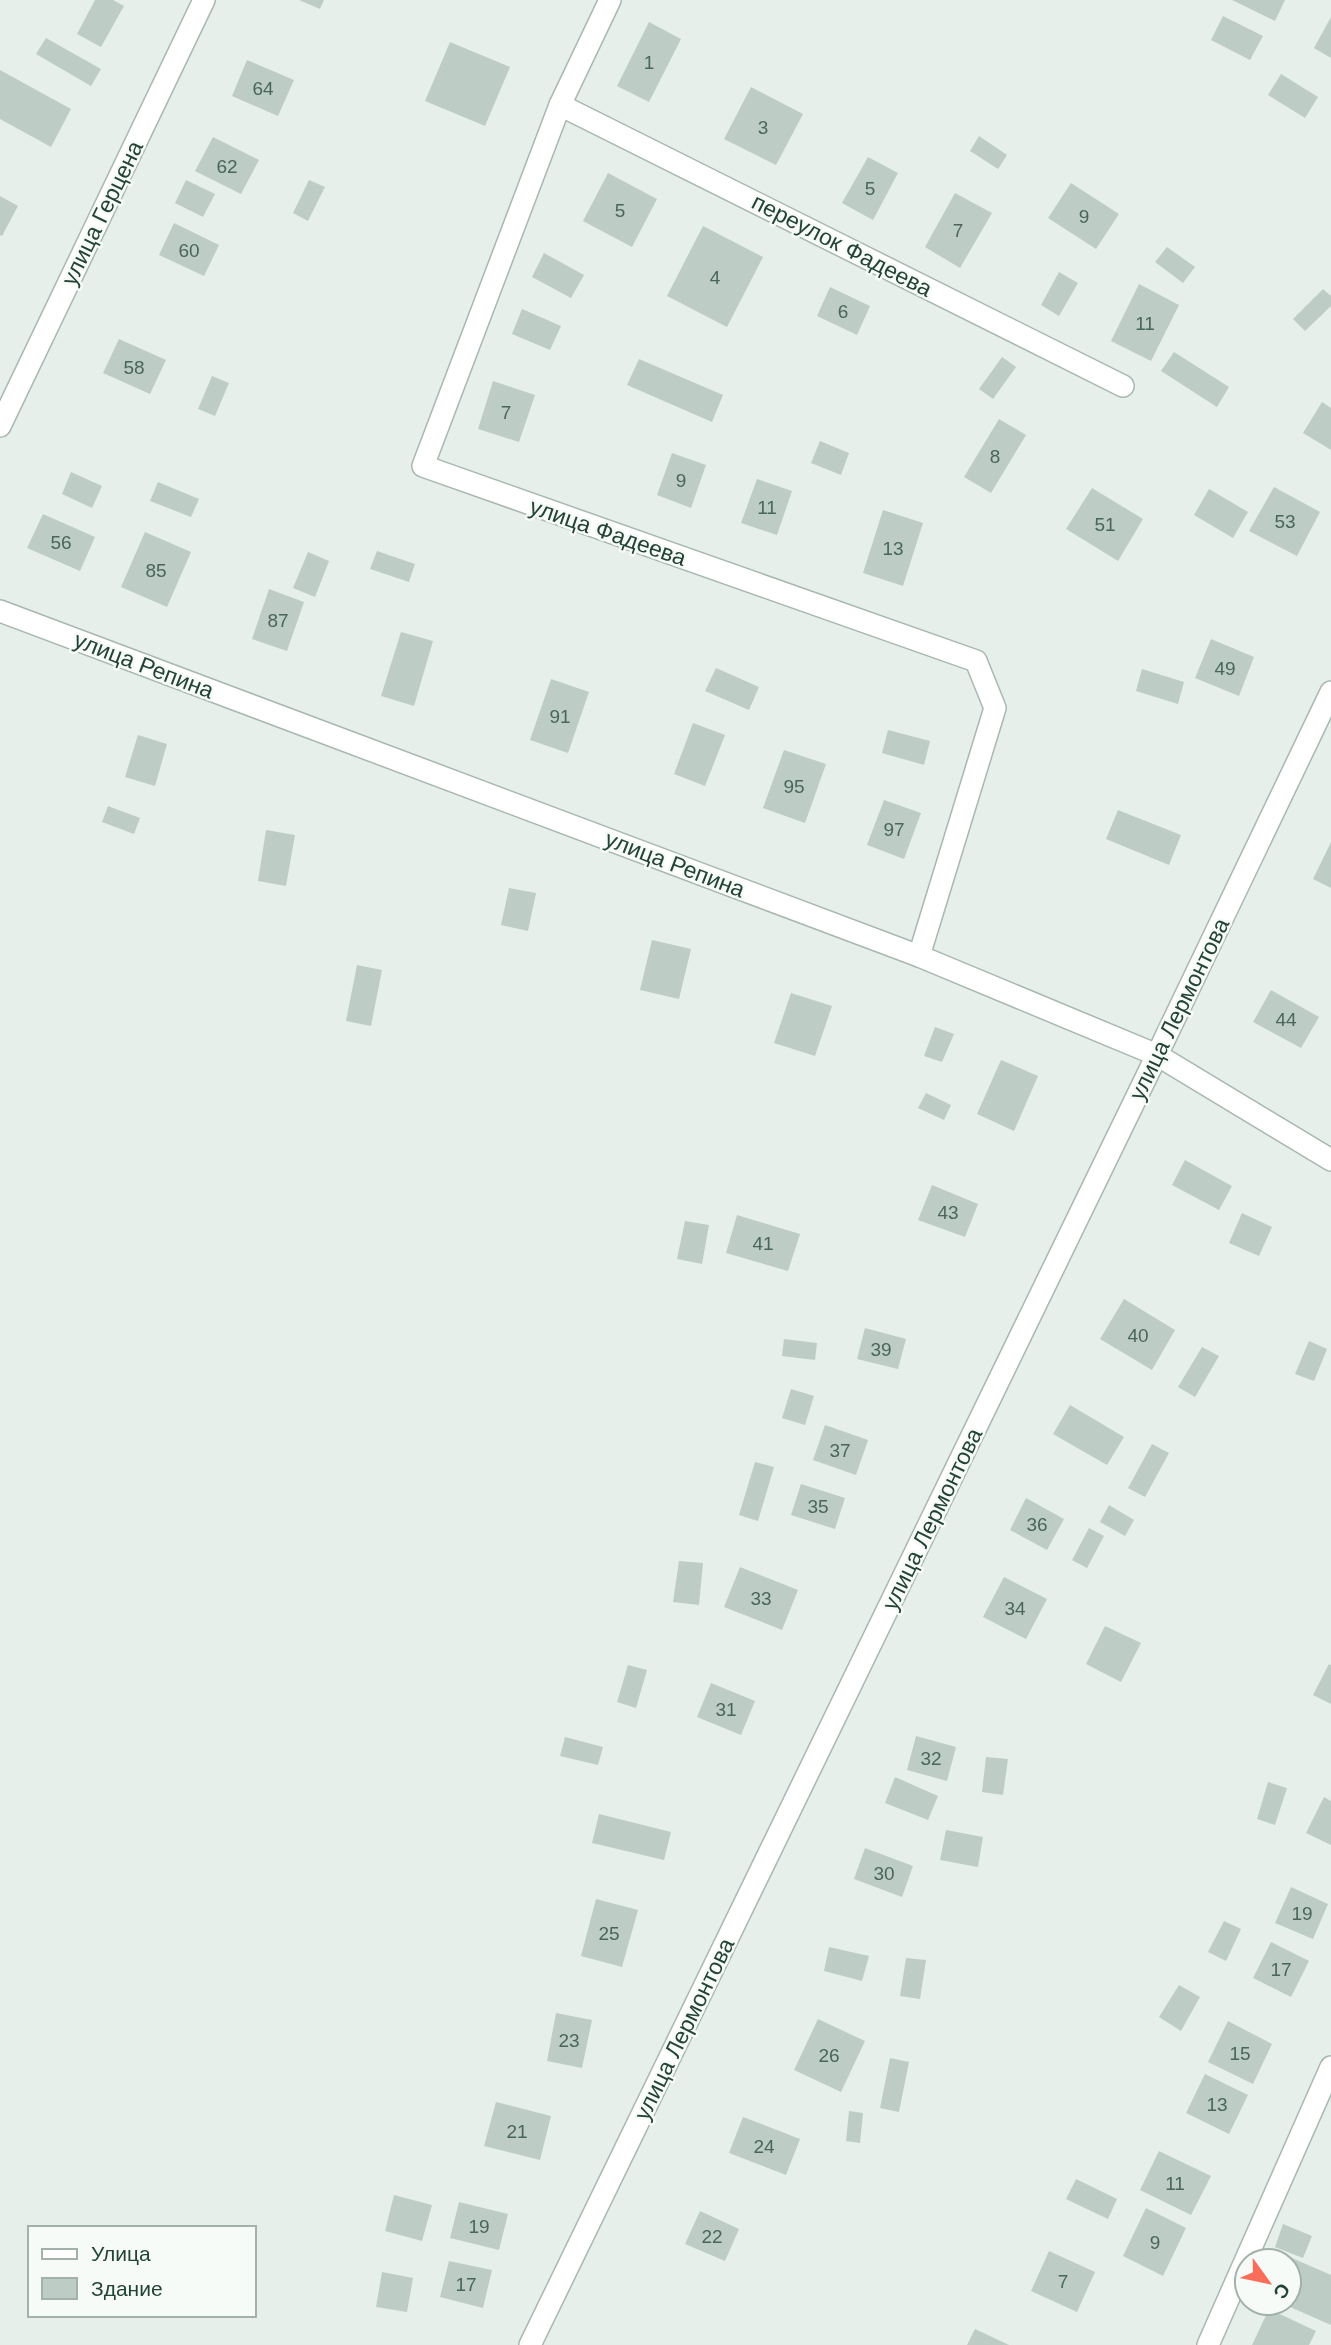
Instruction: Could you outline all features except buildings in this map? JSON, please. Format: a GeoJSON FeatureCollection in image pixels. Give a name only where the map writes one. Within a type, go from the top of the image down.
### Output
{"type":"FeatureCollection","features":[{"type":"Feature","properties":{"kind":"street","name":"улица Герцена"},"geometry":{"type":"LineString","coordinates":[[0,426],[204,0]]}},
{"type":"Feature","properties":{"kind":"street","name":"улица Фадеева"},"geometry":{"type":"LineString","coordinates":[[610,0],[560,104],[423,466],[976,662],[995,708],[919,956]]}},
{"type":"Feature","properties":{"kind":"street","name":"переулок Фадеева"},"geometry":{"type":"LineString","coordinates":[[560,104],[1123,386]]}},
{"type":"Feature","properties":{"kind":"street","name":"улица Репина"},"geometry":{"type":"LineString","coordinates":[[0,611],[919,956],[1157,1055],[1331,1160]]}},
{"type":"Feature","properties":{"kind":"street","name":"улица Лермонтова"},"geometry":{"type":"LineString","coordinates":[[530,2345],[1331,692]]}},
{"type":"Feature","properties":{"kind":"street"},"geometry":{"type":"LineString","coordinates":[[1208,2345],[1331,2067]]}}]}
